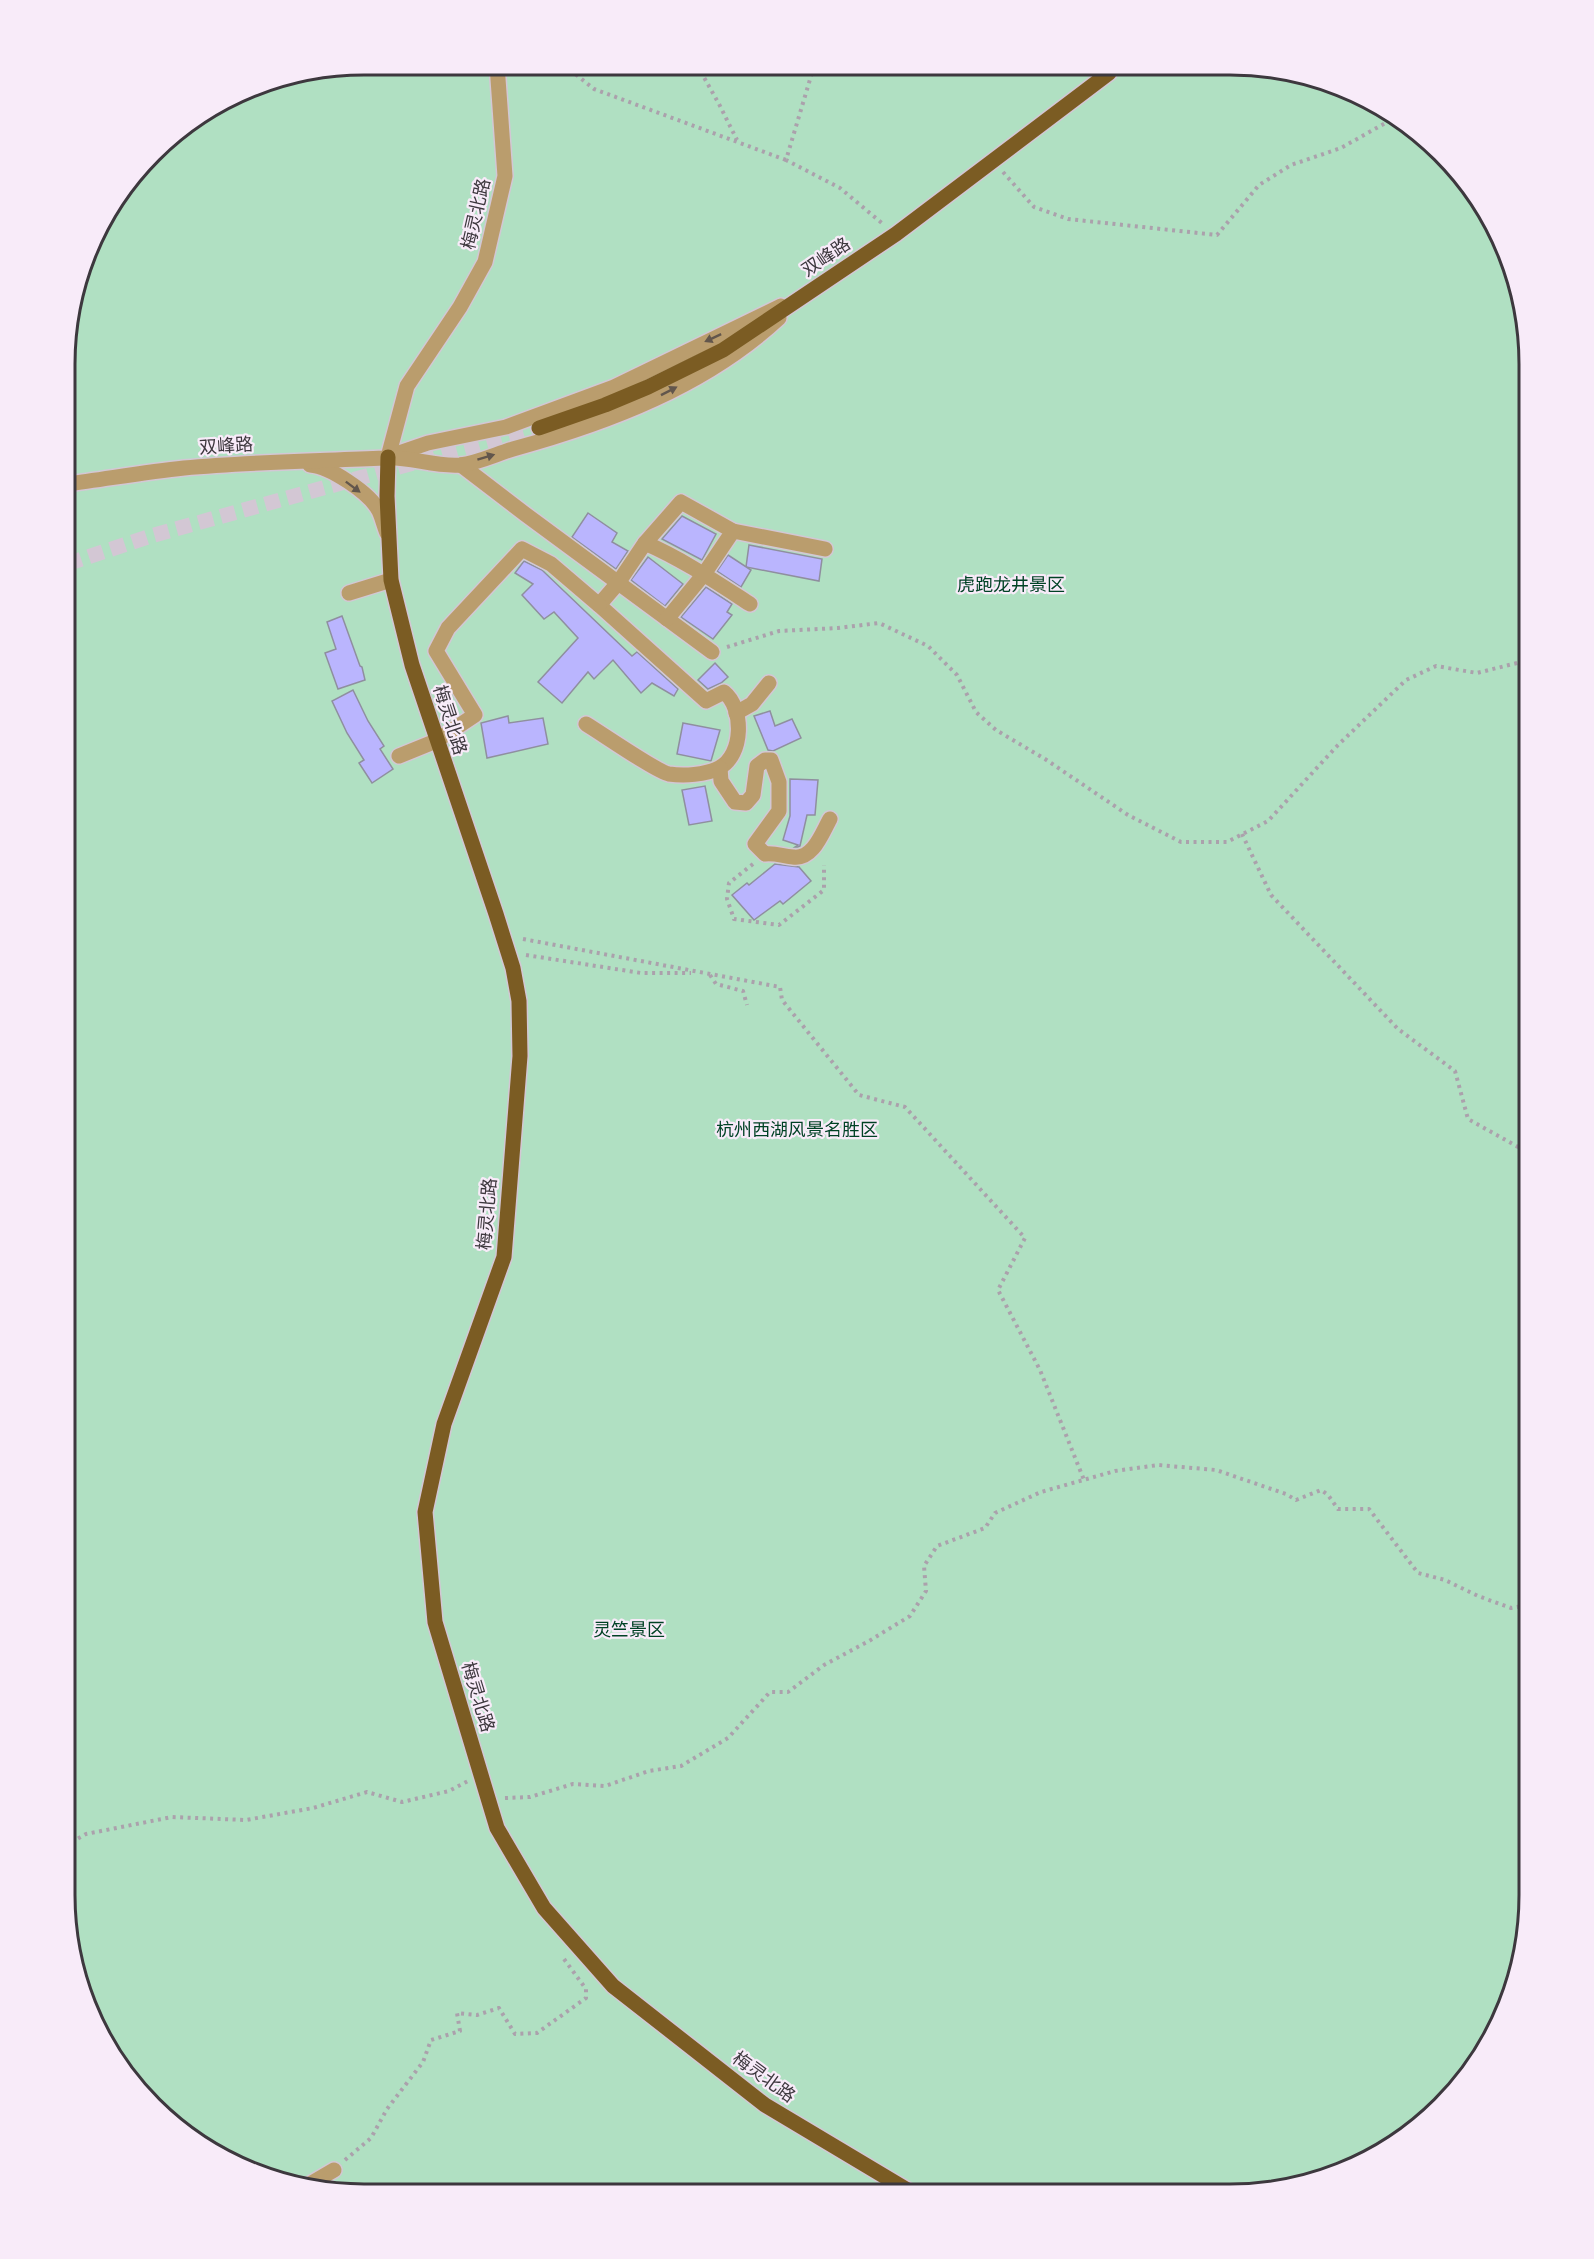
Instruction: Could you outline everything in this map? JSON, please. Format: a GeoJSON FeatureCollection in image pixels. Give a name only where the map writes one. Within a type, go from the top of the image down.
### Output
{"type":"FeatureCollection","features":[{"type":"Feature","properties":{"kind":"main road","name":"双峰路"},"geometry":{"type":"LineString","coordinates":[[539,428],[648,387],[723,350],[896,234],[1106,75]]}},
{"type":"Feature","properties":{"kind":"main road","name":"梅灵北路"},"geometry":{"type":"LineString","coordinates":[[388,458],[387,496],[392,580],[412,665],[508,953],[519,1001],[520,1056],[504,1257],[444,1424],[425,1512],[435,1622],[497,1828],[544,1908],[613,1986],[765,2105],[897,2184]]}},
{"type":"Feature","properties":{"kind":"street","name":"梅灵北路"},"geometry":{"type":"LineString","coordinates":[[388,458],[407,386],[460,307],[485,262],[505,176],[498,75]]}},
{"type":"Feature","properties":{"kind":"street"},"geometry":{"type":"LineString","coordinates":[[388,458],[428,443],[506,427],[614,387],[804,295]]}},
{"type":"Feature","properties":{"kind":"street"},"geometry":{"type":"LineString","coordinates":[[388,458],[428,464],[461,465],[561,436],[640,406],[713,369],[759,337],[804,295]]}},
{"type":"Feature","properties":{"kind":"street","name":"双峰路"},"geometry":{"type":"LineString","coordinates":[[75,483],[183,468],[388,458]]}},
{"type":"Feature","properties":{"kind":"street"},"geometry":{"type":"LineString","coordinates":[[280,462],[318,465],[354,486],[378,509],[390,541]]}},
{"type":"Feature","properties":{"kind":"street"},"geometry":{"type":"LineString","coordinates":[[461,465],[712,652]]}},
{"type":"Feature","properties":{"kind":"street"},"geometry":{"type":"LineString","coordinates":[[599,605],[618,583],[645,543],[681,502],[733,531],[825,549]]}},
{"type":"Feature","properties":{"kind":"street"},"geometry":{"type":"LineString","coordinates":[[668,619],[704,574],[733,531]]}},
{"type":"Feature","properties":{"kind":"street"},"geometry":{"type":"LineString","coordinates":[[645,543],[704,574],[750,604]]}},
{"type":"Feature","properties":{"kind":"street"},"geometry":{"type":"LineString","coordinates":[[399,756],[436,741],[475,715],[436,651],[448,628],[522,549],[551,564],[706,701],[724,692],[732,699],[740,732],[729,759],[720,768],[689,775],[666,774],[586,724]]}},
{"type":"Feature","properties":{"kind":"street"},"geometry":{"type":"LineString","coordinates":[[349,593],[392,580]]}},
{"type":"Feature","properties":{"kind":"street"},"geometry":{"type":"LineString","coordinates":[[736,713],[752,704],[770,683]]}},
{"type":"Feature","properties":{"kind":"street"},"geometry":{"type":"LineString","coordinates":[[720,768],[721,781],[735,802],[746,803],[753,795],[757,766],[765,760],[771,760],[779,782],[779,811],[755,844],[765,854],[778,853],[797,858],[809,853],[830,819]]}},
{"type":"Feature","properties":{"kind":"street"},"geometry":{"type":"LineString","coordinates":[[316,2180],[333,2170]]}},
{"type":"Feature","properties":{"kind":"path"},"geometry":{"type":"LineString","coordinates":[[576,75],[594,89],[786,160],[840,188],[896,234]]}},
{"type":"Feature","properties":{"kind":"path"},"geometry":{"type":"LineString","coordinates":[[703,75],[737,141]]}},
{"type":"Feature","properties":{"kind":"path"},"geometry":{"type":"LineString","coordinates":[[786,160],[811,75]]}},
{"type":"Feature","properties":{"kind":"path"},"geometry":{"type":"LineString","coordinates":[[993,160],[1034,207],[1068,219],[1217,235],[1259,185],[1292,165],[1341,148],[1387,122]]}},
{"type":"Feature","properties":{"kind":"path"},"geometry":{"type":"LineString","coordinates":[[712,652],[779,631],[879,623],[928,646],[957,675],[976,712],[996,730],[1045,759],[1128,815],[1181,842],[1227,842],[1268,821],[1338,745],[1406,680],[1436,666],[1478,673],[1519,663]]}},
{"type":"Feature","properties":{"kind":"path"},"geometry":{"type":"LineString","coordinates":[[1242,834],[1271,895],[1398,1029],[1455,1071],[1468,1119],[1519,1147]]}},
{"type":"Feature","properties":{"kind":"path"},"geometry":{"type":"LineString","coordinates":[[765,854],[729,883],[727,898],[734,919],[780,925],[824,891],[824,865]]}},
{"type":"Feature","properties":{"kind":"path"},"geometry":{"type":"LineString","coordinates":[[523,939],[780,987],[782,1000],[859,1095],[905,1107],[1025,1238],[998,1290],[1040,1370],[1084,1480]]}},
{"type":"Feature","properties":{"kind":"path"},"geometry":{"type":"LineString","coordinates":[[508,953],[641,973],[706,974],[716,984],[743,991],[747,1005]]}},
{"type":"Feature","properties":{"kind":"path"},"geometry":{"type":"LineString","coordinates":[[490,1803],[505,1798],[530,1797],[573,1784],[605,1786],[649,1771],[681,1766],[728,1738],[770,1692],[788,1692],[824,1665],[910,1616],[926,1591],[924,1566],[937,1546],[985,1528],[995,1513],[1041,1492],[1115,1472],[1158,1465],[1216,1470],[1287,1494],[1296,1500],[1321,1490],[1328,1495],[1338,1509],[1369,1509],[1418,1573],[1445,1580],[1510,1608],[1519,1607]]}},
{"type":"Feature","properties":{"kind":"path"},"geometry":{"type":"LineString","coordinates":[[75,1840],[86,1834],[172,1817],[246,1820],[313,1808],[367,1792],[402,1802],[449,1791],[481,1774]]}},
{"type":"Feature","properties":{"kind":"path"},"geometry":{"type":"LineString","coordinates":[[333,2170],[371,2138],[387,2109],[423,2062],[431,2040],[460,2031],[457,2013],[477,2015],[499,2008],[515,2034],[537,2033],[586,1998],[586,1989],[558,1951]]}},
{"type":"Feature","properties":{"kind":"green space","name":"杭州西湖风景名胜区"},"geometry":{"type":"Polygon","coordinates":[[[1230,75],[1268,77],[1323,90],[1358,105],[1391,124],[1421,147],[1447,173],[1470,203],[1489,236],[1509,289],[1517,326],[1519,364],[1519,1895],[1517,1933],[1504,1988],[1489,2023],[1470,2056],[1447,2086],[1421,2112],[1391,2135],[1358,2154],[1305,2174],[1268,2182],[1230,2184],[364,2184],[326,2182],[271,2169],[236,2154],[203,2135],[173,2112],[147,2086],[124,2056],[105,2023],[85,1970],[77,1933],[75,1895],[75,364],[77,326],[90,271],[114,219],[147,173],[173,147],[219,114],[253,97],[289,85],[326,77],[1230,75]]]}},
{"type":"Feature","properties":{"kind":"building"},"geometry":{"type":"Polygon","coordinates":[[[588,513],[617,533],[612,542],[628,551],[616,569],[572,537],[588,513]]]}},
{"type":"Feature","properties":{"kind":"building"},"geometry":{"type":"Polygon","coordinates":[[[682,516],[716,534],[702,560],[662,539],[682,516]]]}},
{"type":"Feature","properties":{"kind":"building"},"geometry":{"type":"Polygon","coordinates":[[[749,545],[822,559],[819,581],[746,567],[749,545]]]}},
{"type":"Feature","properties":{"kind":"building"},"geometry":{"type":"Polygon","coordinates":[[[728,555],[751,570],[741,587],[717,571],[728,555]]]}},
{"type":"Feature","properties":{"kind":"building"},"geometry":{"type":"Polygon","coordinates":[[[648,557],[683,584],[665,606],[631,580],[648,557]]]}},
{"type":"Feature","properties":{"kind":"building"},"geometry":{"type":"Polygon","coordinates":[[[524,561],[542,570],[632,656],[637,652],[678,689],[674,696],[652,683],[641,693],[613,660],[594,679],[588,672],[562,703],[538,682],[578,638],[554,612],[544,619],[522,595],[533,584],[515,573],[524,561]]]}},
{"type":"Feature","properties":{"kind":"building"},"geometry":{"type":"Polygon","coordinates":[[[706,587],[732,604],[727,612],[732,615],[713,639],[681,617],[706,587]]]}},
{"type":"Feature","properties":{"kind":"building"},"geometry":{"type":"Polygon","coordinates":[[[342,616],[365,680],[338,689],[325,653],[336,649],[327,622],[342,616]]]}},
{"type":"Feature","properties":{"kind":"building"},"geometry":{"type":"Polygon","coordinates":[[[715,663],[728,677],[708,689],[698,680],[715,663]]]}},
{"type":"Feature","properties":{"kind":"building"},"geometry":{"type":"Polygon","coordinates":[[[353,690],[368,721],[384,746],[380,749],[393,769],[372,783],[359,763],[364,760],[347,733],[332,701],[353,690]]]}},
{"type":"Feature","properties":{"kind":"building"},"geometry":{"type":"Polygon","coordinates":[[[770,711],[775,726],[792,719],[801,738],[773,751],[768,750],[754,716],[770,711]]]}},
{"type":"Feature","properties":{"kind":"building"},"geometry":{"type":"Polygon","coordinates":[[[508,716],[509,723],[543,718],[548,744],[487,758],[481,723],[508,716]]]}},
{"type":"Feature","properties":{"kind":"building"},"geometry":{"type":"Polygon","coordinates":[[[683,723],[720,730],[711,761],[677,754],[683,723]]]}},
{"type":"Feature","properties":{"kind":"building"},"geometry":{"type":"Polygon","coordinates":[[[790,779],[818,780],[815,815],[807,815],[798,847],[795,847],[798,845],[783,840],[790,816],[790,779]]]}},
{"type":"Feature","properties":{"kind":"building"},"geometry":{"type":"Polygon","coordinates":[[[705,786],[712,821],[689,825],[682,790],[705,786]]]}},
{"type":"Feature","properties":{"kind":"building"},"geometry":{"type":"Polygon","coordinates":[[[775,864],[799,867],[811,881],[783,904],[780,901],[754,920],[732,895],[747,883],[749,885],[775,864]]]}},
{"type":"Feature","properties":{"kind":"tunnel"},"geometry":{"type":"LineString","coordinates":[[75,561],[154,535],[539,428]]}},
{"type":"Feature","properties":{"kind":"park label","name":"虎跑龙井景区"},"geometry":{"type":"Point","coordinates":[1011,585]}},
{"type":"Feature","properties":{"kind":"park label","name":"灵竺景区"},"geometry":{"type":"Point","coordinates":[629,1630]}}]}
